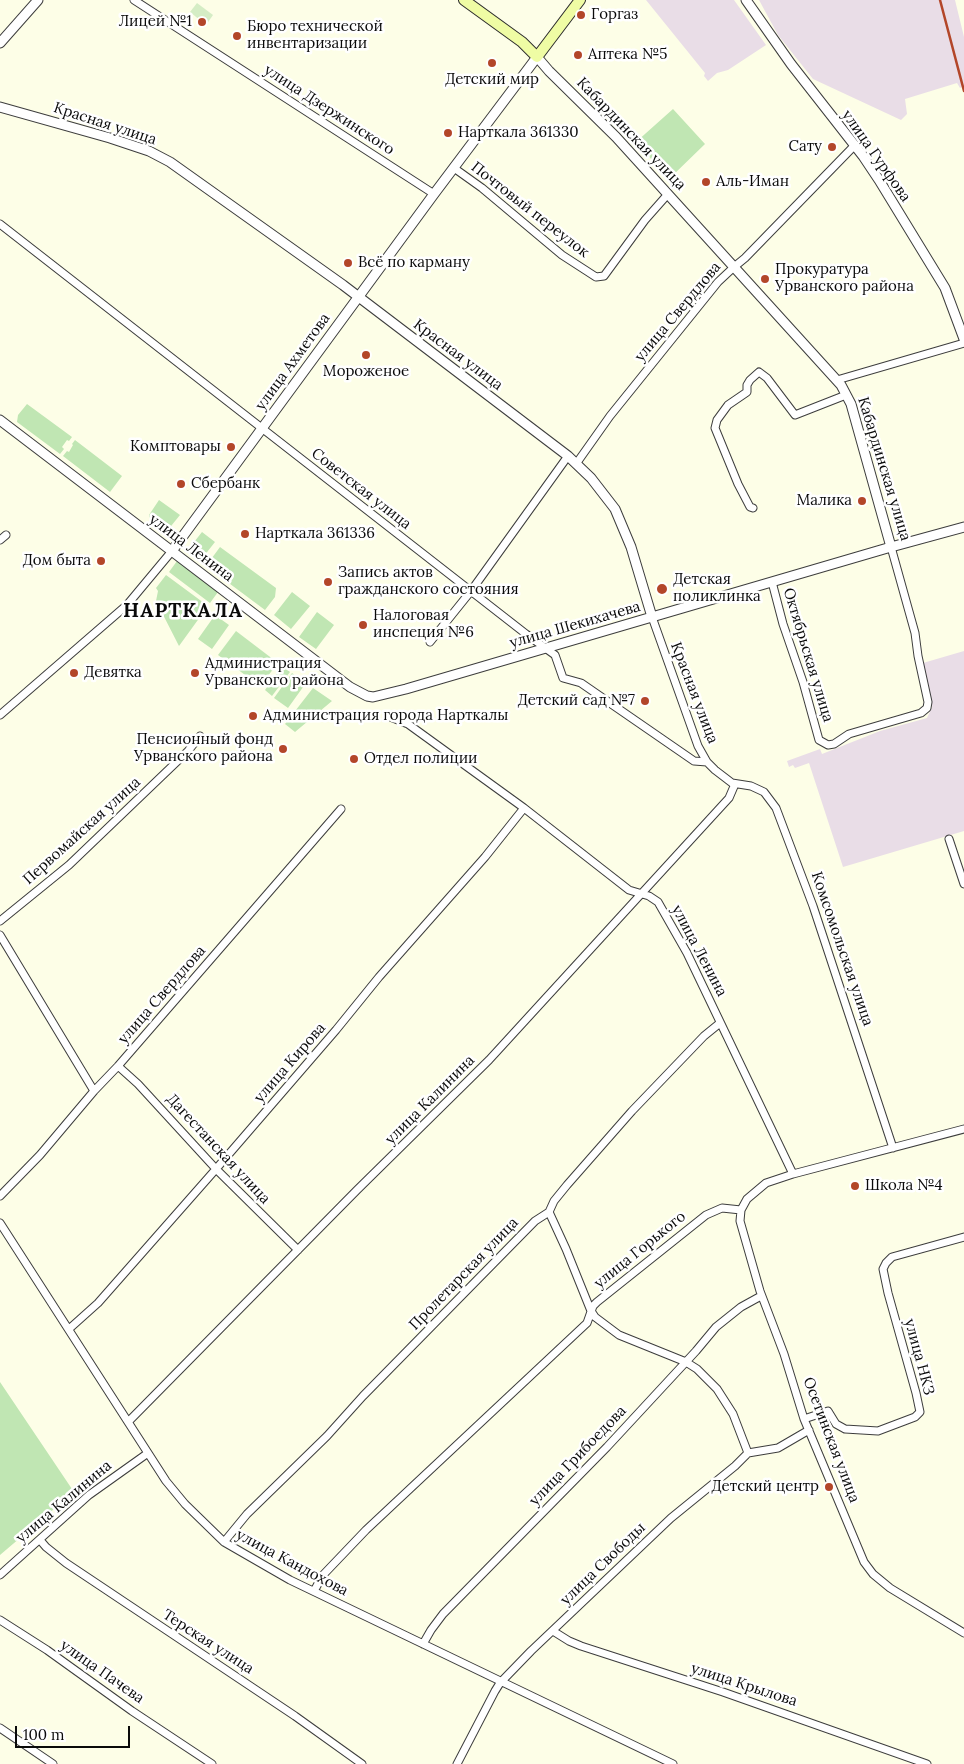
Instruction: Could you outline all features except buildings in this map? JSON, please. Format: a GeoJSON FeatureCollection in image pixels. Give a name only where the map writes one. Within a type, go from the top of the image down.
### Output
{"type":"FeatureCollection","features":[{"type":"Feature","properties":{"kind":"main road","name":"Кабардинская улица"},"geometry":{"type":"LineString","coordinates":[[464,0],[522,42],[537,57]]}},
{"type":"Feature","properties":{"kind":"main road","name":"улица Ахметова"},"geometry":{"type":"LineString","coordinates":[[537,57],[580,0]]}},
{"type":"Feature","properties":{"kind":"street"},"geometry":{"type":"LineString","coordinates":[[0,43],[38,0]]}},
{"type":"Feature","properties":{"kind":"street","name":"улица Дзержинского"},"geometry":{"type":"LineString","coordinates":[[134,0],[434,194]]}},
{"type":"Feature","properties":{"kind":"street","name":"улица Гурфова"},"geometry":{"type":"LineString","coordinates":[[746,0],[791,64],[855,145],[879,180],[935,269],[948,295],[964,339]]}},
{"type":"Feature","properties":{"kind":"street","name":"улица Ахметова"},"geometry":{"type":"LineString","coordinates":[[0,715],[127,605],[172,551],[537,57]]}},
{"type":"Feature","properties":{"kind":"street","name":"Кабардинская улица"},"geometry":{"type":"LineString","coordinates":[[537,57],[616,137],[838,380],[851,404],[915,632],[928,702],[926,708],[921,713],[849,734],[834,744],[823,744],[819,737]]}},
{"type":"Feature","properties":{"kind":"street","name":"Красная улица"},"geometry":{"type":"LineString","coordinates":[[0,107],[110,138],[160,156],[188,174],[359,297],[568,456],[591,478],[615,509],[631,548],[652,617],[698,746],[707,762],[722,777],[735,784]]}},
{"type":"Feature","properties":{"kind":"street","name":"улица Свердлова"},"geometry":{"type":"LineString","coordinates":[[576,464],[718,282],[745,258],[855,145]]}},
{"type":"Feature","properties":{"kind":"street","name":"Почтовый переулок"},"geometry":{"type":"LineString","coordinates":[[454,168],[482,188],[562,255],[596,277],[604,276],[644,220],[668,194]]}},
{"type":"Feature","properties":{"kind":"street","name":"Советская улица"},"geometry":{"type":"LineString","coordinates":[[0,224],[471,591],[555,654],[563,678],[581,683],[694,761],[707,762]]}},
{"type":"Feature","properties":{"kind":"street"},"geometry":{"type":"LineString","coordinates":[[838,380],[964,343]]}},
{"type":"Feature","properties":{"kind":"street"},"geometry":{"type":"LineString","coordinates":[[753,508],[750,507],[738,484],[715,428],[716,420],[728,405],[747,392],[750,380],[759,372],[767,378],[796,415],[846,394]]}},
{"type":"Feature","properties":{"kind":"street","name":"улица Ленина"},"geometry":{"type":"LineString","coordinates":[[0,420],[350,687],[367,696]]}},
{"type":"Feature","properties":{"kind":"street"},"geometry":{"type":"LineString","coordinates":[[430,642],[471,591],[568,456]]}},
{"type":"Feature","properties":{"kind":"street","name":"улица Шекихачева"},"geometry":{"type":"LineString","coordinates":[[367,696],[384,696],[964,527]]}},
{"type":"Feature","properties":{"kind":"street","name":"Октябрьская улица"},"geometry":{"type":"LineString","coordinates":[[772,582],[819,737]]}},
{"type":"Feature","properties":{"kind":"street","name":"улица Ленина"},"geometry":{"type":"LineString","coordinates":[[388,716],[408,724],[524,808],[629,890],[650,896],[658,902],[686,953],[792,1174]]}},
{"type":"Feature","properties":{"kind":"street","name":"Первомайская улица"},"geometry":{"type":"LineString","coordinates":[[0,921],[69,865],[188,751],[200,736]]}},
{"type":"Feature","properties":{"kind":"street","name":"улица Калинина"},"geometry":{"type":"LineString","coordinates":[[128,1422],[489,1060],[729,798],[735,784]]}},
{"type":"Feature","properties":{"kind":"street","name":"Комсомольская улица"},"geometry":{"type":"LineString","coordinates":[[735,784],[758,788],[767,794],[776,808],[813,906],[894,1148]]}},
{"type":"Feature","properties":{"kind":"street","name":"улица Свердлова"},"geometry":{"type":"LineString","coordinates":[[0,1196],[40,1155],[94,1090],[118,1066],[341,808]]}},
{"type":"Feature","properties":{"kind":"street","name":"улица Кирова"},"geometry":{"type":"LineString","coordinates":[[69,1329],[98,1303],[216,1169],[336,1030],[379,977],[485,857],[524,808]]}},
{"type":"Feature","properties":{"kind":"street"},"geometry":{"type":"LineString","coordinates":[[949,839],[964,884]]}},
{"type":"Feature","properties":{"kind":"street"},"geometry":{"type":"LineString","coordinates":[[0,935],[94,1090]]}},
{"type":"Feature","properties":{"kind":"street","name":"Пролетарская улица"},"geometry":{"type":"LineString","coordinates":[[224,1542],[247,1514],[327,1436],[363,1396],[529,1227],[549,1212],[554,1201],[567,1185],[632,1111],[704,1036],[720,1023]]}},
{"type":"Feature","properties":{"kind":"street","name":"Дагестанская улица"},"geometry":{"type":"LineString","coordinates":[[118,1066],[138,1084],[216,1169],[298,1250]]}},
{"type":"Feature","properties":{"kind":"street"},"geometry":{"type":"LineString","coordinates":[[742,1210],[747,1199],[766,1183],[792,1174],[964,1129]]}},
{"type":"Feature","properties":{"kind":"street","name":"улица Горького"},"geometry":{"type":"LineString","coordinates":[[314,1592],[323,1575],[366,1530],[584,1326],[589,1319],[593,1306],[706,1215],[722,1208],[742,1210]]}},
{"type":"Feature","properties":{"kind":"street","name":"Осетинская улица"},"geometry":{"type":"LineString","coordinates":[[742,1210],[740,1221],[742,1232],[761,1296],[784,1354],[804,1419],[868,1569],[890,1588],[964,1633]]}},
{"type":"Feature","properties":{"kind":"street"},"geometry":{"type":"LineString","coordinates":[[549,1212],[591,1311],[605,1326],[619,1335],[686,1362],[697,1369],[720,1394],[733,1414],[748,1453],[778,1448],[808,1430]]}},
{"type":"Feature","properties":{"kind":"street","name":"улица Кандохова"},"geometry":{"type":"LineString","coordinates":[[0,1222],[166,1481],[184,1504],[224,1542],[282,1576],[314,1592],[673,1764]]}},
{"type":"Feature","properties":{"kind":"street","name":"улица НКЗ"},"geometry":{"type":"LineString","coordinates":[[804,1419],[828,1411],[836,1424],[845,1429],[878,1431],[915,1417],[920,1412],[883,1269],[892,1257],[964,1237]]}},
{"type":"Feature","properties":{"kind":"street","name":"улица Грибоедова"},"geometry":{"type":"LineString","coordinates":[[423,1644],[443,1614],[608,1447],[716,1327],[741,1306],[761,1296]]}},
{"type":"Feature","properties":{"kind":"street","name":"улица Калинина"},"geometry":{"type":"LineString","coordinates":[[0,1575],[89,1495],[148,1453]]}},
{"type":"Feature","properties":{"kind":"street","name":"улица Свободы"},"geometry":{"type":"LineString","coordinates":[[457,1764],[495,1691],[516,1665],[671,1518],[735,1466],[748,1453]]}},
{"type":"Feature","properties":{"kind":"street","name":"Терская улица"},"geometry":{"type":"LineString","coordinates":[[40,1540],[46,1548],[66,1564],[295,1716],[362,1764]]}},
{"type":"Feature","properties":{"kind":"street","name":"улица Пачева"},"geometry":{"type":"LineString","coordinates":[[0,1620],[47,1650],[132,1711],[212,1764]]}},
{"type":"Feature","properties":{"kind":"street","name":"улица Крылова"},"geometry":{"type":"LineString","coordinates":[[553,1631],[569,1641],[582,1646],[723,1692],[927,1764]]}},
{"type":"Feature","properties":{"kind":"street"},"geometry":{"type":"LineString","coordinates":[[0,1728],[53,1764]]}},
{"type":"Feature","properties":{"kind":"shaded area","name":"Горгаз"},"geometry":{"type":"Polygon","coordinates":[[[646,0],[734,0],[766,45],[728,70],[717,73],[708,81],[704,76],[705,73],[646,0]]]}},
{"type":"Feature","properties":{"kind":"shaded area"},"geometry":{"type":"Polygon","coordinates":[[[759,0],[955,0],[964,37],[964,86],[960,88],[957,83],[905,99],[907,114],[901,120],[813,79],[778,35],[759,0]]]}},
{"type":"Feature","properties":{"kind":"shaded area"},"geometry":{"type":"Polygon","coordinates":[[[964,651],[964,831],[843,867],[809,763],[795,768],[793,765],[789,767],[787,761],[820,749],[822,754],[880,731],[927,718],[932,707],[923,663],[964,651]]]}},
{"type":"Feature","properties":{"kind":"green space"},"geometry":{"type":"Polygon","coordinates":[[[197,3],[213,15],[206,25],[190,12],[197,3]]]}},
{"type":"Feature","properties":{"kind":"green space"},"geometry":{"type":"Polygon","coordinates":[[[673,109],[705,144],[669,179],[636,142],[673,109]]]}},
{"type":"Feature","properties":{"kind":"green space"},"geometry":{"type":"Polygon","coordinates":[[[27,404],[72,437],[62,447],[64,449],[60,454],[17,422],[18,415],[27,404]]]}},
{"type":"Feature","properties":{"kind":"green space"},"geometry":{"type":"Polygon","coordinates":[[[75,440],[122,476],[110,492],[63,456],[67,451],[69,452],[75,440]]]}},
{"type":"Feature","properties":{"kind":"green space"},"geometry":{"type":"Polygon","coordinates":[[[159,500],[180,515],[167,531],[150,518],[149,515],[159,500]]]}},
{"type":"Feature","properties":{"kind":"green space"},"geometry":{"type":"Polygon","coordinates":[[[202,532],[215,542],[200,561],[187,551],[202,532]]]}},
{"type":"Feature","properties":{"kind":"green space"},"geometry":{"type":"Polygon","coordinates":[[[220,547],[276,588],[275,597],[265,610],[206,566],[220,547]]]}},
{"type":"Feature","properties":{"kind":"green space"},"geometry":{"type":"Polygon","coordinates":[[[177,561],[218,592],[210,603],[169,572],[177,561]]]}},
{"type":"Feature","properties":{"kind":"green space"},"geometry":{"type":"Polygon","coordinates":[[[166,575],[208,606],[179,646],[156,601],[158,591],[156,588],[166,575]]]}},
{"type":"Feature","properties":{"kind":"green space"},"geometry":{"type":"Polygon","coordinates":[[[292,592],[310,606],[291,629],[274,615],[292,592]]]}},
{"type":"Feature","properties":{"kind":"green space"},"geometry":{"type":"Polygon","coordinates":[[[317,612],[334,625],[316,649],[299,637],[317,612]]]}},
{"type":"Feature","properties":{"kind":"green space"},"geometry":{"type":"Polygon","coordinates":[[[215,615],[229,625],[212,649],[198,639],[215,615]]]}},
{"type":"Feature","properties":{"kind":"green space"},"geometry":{"type":"Polygon","coordinates":[[[236,631],[278,663],[260,686],[218,655],[236,631]]]}},
{"type":"Feature","properties":{"kind":"green space"},"geometry":{"type":"Polygon","coordinates":[[[282,666],[290,672],[272,696],[265,690],[282,666]]]}},
{"type":"Feature","properties":{"kind":"green space"},"geometry":{"type":"Polygon","coordinates":[[[292,673],[306,683],[288,708],[274,698],[292,673]]]}},
{"type":"Feature","properties":{"kind":"green space"},"geometry":{"type":"Polygon","coordinates":[[[313,688],[332,701],[295,732],[285,724],[313,688]]]}},
{"type":"Feature","properties":{"kind":"green space"},"geometry":{"type":"Polygon","coordinates":[[[0,1382],[74,1492],[0,1555],[0,1382]]]}},
{"type":"Feature","properties":{"kind":"railway"},"geometry":{"type":"LineString","coordinates":[[940,0],[964,91]]}},
{"type":"Feature","properties":{"kind":"place","name":"Горгаз"},"geometry":{"type":"Point","coordinates":[581,15]}},
{"type":"Feature","properties":{"kind":"place","name":"Лицей №1"},"geometry":{"type":"Point","coordinates":[202,22]}},
{"type":"Feature","properties":{"kind":"place","name":"Бюро технической инвентаризации"},"geometry":{"type":"Point","coordinates":[237,36]}},
{"type":"Feature","properties":{"kind":"place","name":"Аптека №5"},"geometry":{"type":"Point","coordinates":[578,55]}},
{"type":"Feature","properties":{"kind":"place","name":"Детский мир"},"geometry":{"type":"Point","coordinates":[492,63]}},
{"type":"Feature","properties":{"kind":"place","name":"Нарткала 361330"},"geometry":{"type":"Point","coordinates":[448,133]}},
{"type":"Feature","properties":{"kind":"place","name":"Сату"},"geometry":{"type":"Point","coordinates":[832,147]}},
{"type":"Feature","properties":{"kind":"place","name":"Аль-Иман"},"geometry":{"type":"Point","coordinates":[706,182]}},
{"type":"Feature","properties":{"kind":"place","name":"Всё по карману"},"geometry":{"type":"Point","coordinates":[348,263]}},
{"type":"Feature","properties":{"kind":"place","name":"Прокуратура Урванского района"},"geometry":{"type":"Point","coordinates":[765,279]}},
{"type":"Feature","properties":{"kind":"place","name":"Мороженое"},"geometry":{"type":"Point","coordinates":[366,355]}},
{"type":"Feature","properties":{"kind":"place","name":"Комптовары"},"geometry":{"type":"Point","coordinates":[231,447]}},
{"type":"Feature","properties":{"kind":"place","name":"Сбербанк"},"geometry":{"type":"Point","coordinates":[181,484]}},
{"type":"Feature","properties":{"kind":"place","name":"Малика"},"geometry":{"type":"Point","coordinates":[862,501]}},
{"type":"Feature","properties":{"kind":"place","name":"Нарткала 361336"},"geometry":{"type":"Point","coordinates":[245,534]}},
{"type":"Feature","properties":{"kind":"place","name":"Дом быта"},"geometry":{"type":"Point","coordinates":[101,561]}},
{"type":"Feature","properties":{"kind":"place","name":"Запись актов гражданского состояния"},"geometry":{"type":"Point","coordinates":[328,582]}},
{"type":"Feature","properties":{"kind":"place","name":"Детская поликлинка"},"geometry":{"type":"Point","coordinates":[662,589]}},
{"type":"Feature","properties":{"kind":"place","name":"Налоговая инспеция №6"},"geometry":{"type":"Point","coordinates":[363,625]}},
{"type":"Feature","properties":{"kind":"place","name":"Девятка"},"geometry":{"type":"Point","coordinates":[74,673]}},
{"type":"Feature","properties":{"kind":"place","name":"Администрация Урванского района"},"geometry":{"type":"Point","coordinates":[195,673]}},
{"type":"Feature","properties":{"kind":"place","name":"Детский сад №7"},"geometry":{"type":"Point","coordinates":[645,701]}},
{"type":"Feature","properties":{"kind":"place","name":"Администрация города Нарткалы"},"geometry":{"type":"Point","coordinates":[253,716]}},
{"type":"Feature","properties":{"kind":"place","name":"Пенсионный фонд Урванского района"},"geometry":{"type":"Point","coordinates":[283,749]}},
{"type":"Feature","properties":{"kind":"place","name":"Отдел полиции"},"geometry":{"type":"Point","coordinates":[354,759]}},
{"type":"Feature","properties":{"kind":"place","name":"Школа №4"},"geometry":{"type":"Point","coordinates":[855,1186]}},
{"type":"Feature","properties":{"kind":"place","name":"Детский центр"},"geometry":{"type":"Point","coordinates":[829,1487]}},
{"type":"Feature","properties":{"kind":"district","name":"НАРТКАЛА"},"geometry":{"type":"Point","coordinates":[183,611]}}]}
